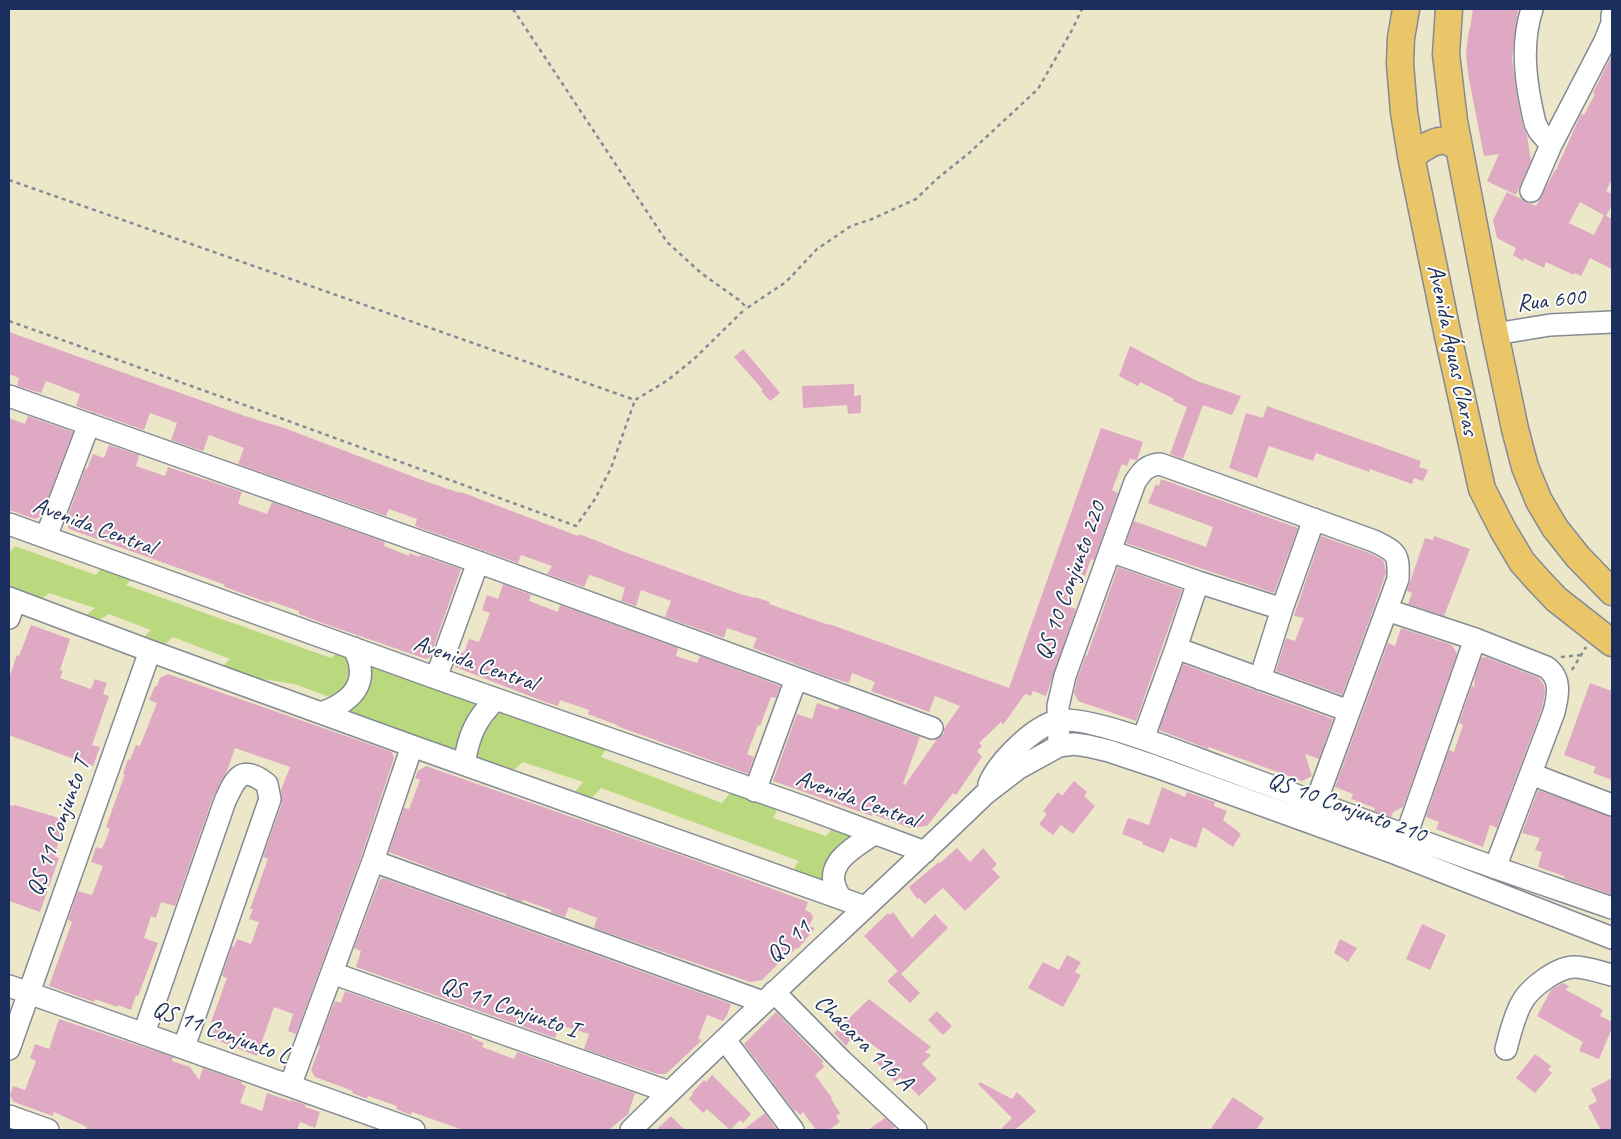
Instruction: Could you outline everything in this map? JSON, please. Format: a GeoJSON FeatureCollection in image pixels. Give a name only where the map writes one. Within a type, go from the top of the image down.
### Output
{"type":"FeatureCollection","features":[{"type":"Feature","properties":{"kind":"main road","name":"Avenida Águas Claras"},"geometry":{"type":"LineString","coordinates":[[1406,9],[1400,38],[1404,112],[1411,156],[1448,336],[1482,489],[1522,562],[1556,599],[1604,637]]}},
{"type":"Feature","properties":{"kind":"main road","name":"Avenida Águas Claras"},"geometry":{"type":"LineString","coordinates":[[1449,9],[1446,54],[1449,92],[1514,429],[1525,467],[1535,492],[1555,528],[1578,557],[1612,592]]}},
{"type":"Feature","properties":{"kind":"main road"},"geometry":{"type":"LineString","coordinates":[[1411,156],[1438,141],[1445,140],[1452,142],[1460,149]]}},
{"type":"Feature","properties":{"kind":"street"},"geometry":{"type":"LineString","coordinates":[[1532,9],[1527,24],[1525,63],[1535,123],[1551,145]]}},
{"type":"Feature","properties":{"kind":"street"},"geometry":{"type":"LineString","coordinates":[[1531,191],[1551,145],[1605,41],[1612,23],[1612,15]]}},
{"type":"Feature","properties":{"kind":"street","name":"Rua 600"},"geometry":{"type":"LineString","coordinates":[[1495,334],[1550,325],[1612,322]]}},
{"type":"Feature","properties":{"kind":"street"},"geometry":{"type":"LineString","coordinates":[[9,396],[478,562],[932,728]]}},
{"type":"Feature","properties":{"kind":"street"},"geometry":{"type":"LineString","coordinates":[[9,542],[38,534],[89,424]]}},
{"type":"Feature","properties":{"kind":"street","name":"QS 10 Conjunto 220"},"geometry":{"type":"LineString","coordinates":[[1059,746],[1057,720],[1061,687],[1135,482],[1140,473],[1147,467],[1160,464],[1387,547],[1396,553],[1398,564],[1398,579],[1388,610]]}},
{"type":"Feature","properties":{"kind":"street"},"geometry":{"type":"LineString","coordinates":[[1260,679],[1282,609],[1314,519]]}},
{"type":"Feature","properties":{"kind":"street","name":"Avenida Central"},"geometry":{"type":"LineString","coordinates":[[9,524],[925,852]]}},
{"type":"Feature","properties":{"kind":"street"},"geometry":{"type":"LineString","coordinates":[[1110,550],[1198,582],[1282,609]]}},
{"type":"Feature","properties":{"kind":"street"},"geometry":{"type":"LineString","coordinates":[[436,678],[478,562]]}},
{"type":"Feature","properties":{"kind":"street"},"geometry":{"type":"LineString","coordinates":[[1143,739],[1198,582]]}},
{"type":"Feature","properties":{"kind":"street"},"geometry":{"type":"LineString","coordinates":[[11,605],[150,651],[865,907]]}},
{"type":"Feature","properties":{"kind":"street"},"geometry":{"type":"LineString","coordinates":[[1316,802],[1388,610],[1475,639],[1552,671],[1557,684],[1558,695],[1554,712],[1495,868]]}},
{"type":"Feature","properties":{"kind":"street"},"geometry":{"type":"LineString","coordinates":[[1406,836],[1475,639]]}},
{"type":"Feature","properties":{"kind":"street"},"geometry":{"type":"LineString","coordinates":[[321,712],[335,708],[354,693],[359,680],[360,668],[354,648]]}},
{"type":"Feature","properties":{"kind":"street"},"geometry":{"type":"LineString","coordinates":[[1176,648],[1349,711]]}},
{"type":"Feature","properties":{"kind":"street","name":"QS 11 Conjunto T"},"geometry":{"type":"LineString","coordinates":[[9,1049],[18,989],[150,651]]}},
{"type":"Feature","properties":{"kind":"street"},"geometry":{"type":"LineString","coordinates":[[756,791],[796,679]]}},
{"type":"Feature","properties":{"kind":"street"},"geometry":{"type":"LineString","coordinates":[[464,764],[473,728],[482,713],[496,699]]}},
{"type":"Feature","properties":{"kind":"street","name":"QS 10 Conjunto 210"},"geometry":{"type":"LineString","coordinates":[[1057,720],[1085,723],[1143,739],[1406,836],[1612,908]]}},
{"type":"Feature","properties":{"kind":"street","name":"QS 11"},"geometry":{"type":"LineString","coordinates":[[985,794],[994,772],[1012,753],[1034,733],[1057,720]]}},
{"type":"Feature","properties":{"kind":"street","name":"QS 10 Conjunto 210"},"geometry":{"type":"LineString","coordinates":[[1059,746],[1074,744],[1088,746],[1110,751],[1154,766],[1397,854],[1612,938]]}},
{"type":"Feature","properties":{"kind":"street"},"geometry":{"type":"LineString","coordinates":[[290,1086],[373,861],[412,746]]}},
{"type":"Feature","properties":{"kind":"street","name":"QS 11"},"geometry":{"type":"LineString","coordinates":[[631,1130],[768,997],[985,794],[1019,768],[1059,746]]}},
{"type":"Feature","properties":{"kind":"street"},"geometry":{"type":"LineString","coordinates":[[1531,774],[1612,805]]}},
{"type":"Feature","properties":{"kind":"street"},"geometry":{"type":"LineString","coordinates":[[144,1033],[225,801],[234,781],[239,775],[257,776],[267,784],[270,800],[184,1047]]}},
{"type":"Feature","properties":{"kind":"street"},"geometry":{"type":"LineString","coordinates":[[841,898],[834,884],[833,874],[836,865],[853,848],[874,834]]}},
{"type":"Feature","properties":{"kind":"street"},"geometry":{"type":"LineString","coordinates":[[373,861],[768,997]]}},
{"type":"Feature","properties":{"kind":"street"},"geometry":{"type":"LineString","coordinates":[[1506,1048],[1521,1004],[1529,993],[1543,980],[1560,970],[1574,967],[1612,975]]}},
{"type":"Feature","properties":{"kind":"street","name":"QS 11 Conjunto I"},"geometry":{"type":"LineString","coordinates":[[332,973],[669,1092]]}},
{"type":"Feature","properties":{"kind":"street","name":"QS 11 Conjunto L"},"geometry":{"type":"LineString","coordinates":[[18,989],[414,1130]]}},
{"type":"Feature","properties":{"kind":"street","name":"Chácara 116 A"},"geometry":{"type":"LineString","coordinates":[[768,997],[842,1061],[916,1130]]}},
{"type":"Feature","properties":{"kind":"street"},"geometry":{"type":"LineString","coordinates":[[725,1040],[793,1130]]}},
{"type":"Feature","properties":{"kind":"street"},"geometry":{"type":"LineString","coordinates":[[9,1116],[48,1130]]}},
{"type":"Feature","properties":{"kind":"path"},"geometry":{"type":"LineString","coordinates":[[513,9],[667,242],[701,273],[739,300],[747,308]]}},
{"type":"Feature","properties":{"kind":"path"},"geometry":{"type":"LineString","coordinates":[[9,321],[250,406],[576,526],[596,499],[611,468],[635,400],[668,380],[694,359],[747,308],[786,282],[818,249],[851,226],[872,219],[916,199],[968,154],[1038,88],[1082,9]]}},
{"type":"Feature","properties":{"kind":"path"},"geometry":{"type":"LineString","coordinates":[[9,180],[635,400]]}},
{"type":"Feature","properties":{"kind":"path"},"geometry":{"type":"LineString","coordinates":[[1557,684],[1569,675],[1604,637]]}},
{"type":"Feature","properties":{"kind":"green space"},"geometry":{"type":"Polygon","coordinates":[[[15,546],[96,575],[105,564],[134,577],[126,585],[331,658],[340,651],[352,658],[353,683],[338,700],[294,684],[244,676],[222,667],[230,659],[173,637],[164,645],[142,639],[151,630],[109,614],[96,622],[83,618],[95,608],[49,593],[38,602],[9,591],[9,553],[15,546]]]}},
{"type":"Feature","properties":{"kind":"green space"},"geometry":{"type":"Polygon","coordinates":[[[372,662],[479,704],[457,754],[350,714],[372,662]]]}},
{"type":"Feature","properties":{"kind":"green space"},"geometry":{"type":"Polygon","coordinates":[[[498,712],[608,746],[601,757],[722,803],[730,793],[779,806],[773,818],[826,836],[835,826],[855,835],[831,858],[822,880],[792,871],[799,861],[601,788],[590,800],[574,793],[583,782],[523,762],[511,772],[469,758],[498,712]]]}},
{"type":"Feature","properties":{"kind":"building"},"geometry":{"type":"Polygon","coordinates":[[[1473,9],[1518,9],[1512,59],[1517,97],[1523,126],[1527,135],[1531,161],[1516,195],[1487,181],[1499,154],[1484,156],[1468,74],[1466,53],[1473,9]]]}},
{"type":"Feature","properties":{"kind":"building"},"geometry":{"type":"Polygon","coordinates":[[[1612,55],[1612,179],[1606,191],[1612,194],[1612,205],[1606,216],[1612,219],[1612,269],[1590,258],[1581,276],[1575,273],[1574,275],[1546,262],[1544,268],[1524,258],[1523,261],[1513,255],[1516,248],[1497,238],[1493,220],[1507,192],[1536,206],[1556,170],[1581,114],[1584,115],[1595,94],[1593,93],[1612,55]],[[1580,202],[1569,223],[1594,235],[1604,215],[1580,202]]]}},
{"type":"Feature","properties":{"kind":"building"},"geometry":{"type":"Polygon","coordinates":[[[9,332],[245,416],[284,428],[430,483],[461,492],[740,594],[770,602],[769,604],[1009,688],[1101,428],[1143,442],[1137,460],[1130,459],[1127,466],[1122,464],[1112,490],[1118,493],[1094,560],[1091,559],[1085,576],[1080,573],[1067,606],[1076,609],[1046,696],[1033,691],[1031,696],[1025,694],[1003,725],[1001,722],[979,743],[982,746],[977,751],[982,757],[956,795],[953,793],[927,826],[910,828],[773,781],[797,714],[812,719],[817,703],[838,710],[839,707],[920,737],[903,784],[905,785],[937,739],[944,733],[944,729],[960,706],[935,696],[929,712],[871,691],[875,682],[852,673],[849,683],[753,648],[757,638],[727,628],[724,638],[665,617],[671,601],[641,590],[636,606],[621,601],[625,588],[596,577],[589,575],[584,587],[547,574],[552,566],[521,555],[518,563],[415,526],[417,519],[389,509],[386,516],[238,464],[244,448],[209,435],[203,451],[179,443],[171,440],[177,423],[150,413],[144,430],[76,406],[80,394],[46,381],[41,393],[17,386],[19,378],[9,374],[9,332]]]}},
{"type":"Feature","properties":{"kind":"building"},"geometry":{"type":"Polygon","coordinates":[[[1130,346],[1197,381],[1241,396],[1232,415],[1203,405],[1183,459],[1170,454],[1187,407],[1140,382],[1138,386],[1119,376],[1130,346]]]}},
{"type":"Feature","properties":{"kind":"building"},"geometry":{"type":"Polygon","coordinates":[[[743,349],[780,393],[770,401],[761,391],[763,390],[734,357],[743,349]]]}},
{"type":"Feature","properties":{"kind":"building"},"geometry":{"type":"Polygon","coordinates":[[[854,384],[854,396],[861,395],[861,413],[848,414],[847,405],[803,408],[802,386],[854,384]]]}},
{"type":"Feature","properties":{"kind":"building"},"geometry":{"type":"Polygon","coordinates":[[[1267,406],[1421,461],[1419,467],[1428,470],[1423,481],[1414,478],[1412,484],[1370,469],[1369,472],[1316,453],[1313,461],[1269,446],[1257,478],[1229,468],[1246,413],[1263,418],[1267,406]]]}},
{"type":"Feature","properties":{"kind":"building"},"geometry":{"type":"Polygon","coordinates":[[[28,416],[73,432],[41,516],[35,519],[9,510],[9,418],[25,424],[28,416]]]}},
{"type":"Feature","properties":{"kind":"building"},"geometry":{"type":"Polygon","coordinates":[[[109,445],[139,455],[136,466],[165,476],[168,467],[242,492],[238,504],[267,514],[272,502],[385,542],[384,546],[409,556],[410,553],[419,557],[420,555],[461,569],[430,657],[426,659],[328,625],[299,614],[299,611],[270,601],[269,603],[225,587],[223,584],[69,529],[66,521],[85,469],[87,469],[93,454],[104,458],[109,445]]]}},
{"type":"Feature","properties":{"kind":"building"},"geometry":{"type":"Polygon","coordinates":[[[1161,479],[1298,528],[1274,593],[1126,543],[1134,521],[1206,547],[1213,527],[1148,503],[1156,484],[1159,486],[1161,479]]]}},
{"type":"Feature","properties":{"kind":"building"},"geometry":{"type":"Polygon","coordinates":[[[1321,536],[1383,560],[1386,573],[1342,695],[1276,671],[1286,638],[1295,641],[1304,618],[1294,616],[1321,536]]]}},
{"type":"Feature","properties":{"kind":"building"},"geometry":{"type":"Polygon","coordinates":[[[1434,536],[1470,549],[1444,616],[1408,604],[1412,593],[1407,591],[1425,538],[1433,540],[1434,536]]]}},
{"type":"Feature","properties":{"kind":"building"},"geometry":{"type":"Polygon","coordinates":[[[1118,567],[1182,590],[1136,721],[1078,701],[1074,693],[1118,567]]]}},
{"type":"Feature","properties":{"kind":"building"},"geometry":{"type":"Polygon","coordinates":[[[503,584],[531,595],[529,601],[558,612],[560,605],[678,648],[676,656],[697,663],[700,656],[780,686],[776,698],[771,697],[747,754],[754,757],[748,774],[617,726],[588,714],[589,710],[560,700],[558,706],[545,702],[455,667],[461,652],[464,653],[469,639],[479,642],[490,613],[482,610],[487,595],[498,599],[503,584]]]}},
{"type":"Feature","properties":{"kind":"building"},"geometry":{"type":"Polygon","coordinates":[[[31,625],[70,639],[60,670],[63,671],[60,678],[91,689],[95,679],[107,683],[103,694],[109,696],[92,745],[100,747],[93,766],[9,735],[9,678],[31,625]]]}},
{"type":"Feature","properties":{"kind":"building"},"geometry":{"type":"Polygon","coordinates":[[[1401,628],[1452,645],[1457,654],[1403,807],[1393,812],[1391,817],[1374,811],[1375,808],[1351,799],[1353,794],[1335,787],[1388,643],[1395,646],[1401,628]]]}},
{"type":"Feature","properties":{"kind":"building"},"geometry":{"type":"Polygon","coordinates":[[[1486,657],[1539,678],[1544,685],[1545,693],[1542,708],[1497,828],[1490,825],[1483,847],[1436,829],[1439,822],[1426,817],[1449,750],[1454,752],[1463,725],[1459,723],[1472,685],[1474,688],[1475,676],[1481,658],[1486,657]]]}},
{"type":"Feature","properties":{"kind":"building"},"geometry":{"type":"Polygon","coordinates":[[[1183,664],[1333,719],[1319,759],[1305,754],[1312,776],[1302,781],[1159,730],[1183,664]]]}},
{"type":"Feature","properties":{"kind":"building"},"geometry":{"type":"Polygon","coordinates":[[[168,674],[392,752],[394,758],[361,857],[296,1034],[288,1031],[293,1014],[274,1007],[257,1056],[211,1038],[216,1024],[211,1022],[227,978],[222,976],[232,946],[234,947],[237,939],[251,944],[259,922],[249,919],[253,909],[250,909],[268,859],[263,857],[282,803],[281,790],[290,767],[235,748],[227,771],[213,797],[175,906],[161,902],[156,918],[151,916],[144,938],[158,943],[131,1010],[95,999],[94,1002],[49,986],[72,922],[68,920],[78,891],[92,895],[103,866],[91,862],[96,847],[102,849],[110,829],[106,827],[125,774],[123,774],[128,759],[130,760],[136,745],[140,746],[157,703],[149,700],[160,678],[168,674]]]}},
{"type":"Feature","properties":{"kind":"building"},"geometry":{"type":"Polygon","coordinates":[[[1590,683],[1612,691],[1612,780],[1593,773],[1596,767],[1564,755],[1590,683]]]}},
{"type":"Feature","properties":{"kind":"building"},"geometry":{"type":"Polygon","coordinates":[[[426,766],[808,902],[805,910],[811,913],[813,918],[809,926],[815,928],[798,949],[796,948],[785,960],[783,959],[762,980],[750,982],[594,928],[597,918],[569,907],[565,917],[551,912],[551,910],[523,900],[522,902],[506,896],[506,894],[464,881],[389,852],[404,808],[409,809],[420,780],[415,778],[418,771],[426,766]]]}},
{"type":"Feature","properties":{"kind":"building"},"geometry":{"type":"Polygon","coordinates":[[[1074,781],[1087,792],[1084,796],[1095,806],[1073,834],[1061,825],[1053,835],[1039,824],[1047,814],[1043,811],[1058,792],[1062,796],[1074,781]]]}},
{"type":"Feature","properties":{"kind":"building"},"geometry":{"type":"Polygon","coordinates":[[[1162,787],[1185,797],[1187,792],[1215,802],[1214,806],[1227,811],[1223,820],[1241,834],[1233,847],[1203,827],[1196,848],[1170,838],[1164,853],[1122,834],[1128,818],[1149,825],[1162,787]]]}},
{"type":"Feature","properties":{"kind":"building"},"geometry":{"type":"Polygon","coordinates":[[[1538,790],[1612,817],[1612,895],[1538,867],[1542,852],[1535,850],[1540,838],[1522,833],[1538,790]]]}},
{"type":"Feature","properties":{"kind":"building"},"geometry":{"type":"Polygon","coordinates":[[[9,805],[15,805],[66,820],[54,856],[59,858],[40,912],[9,901],[9,805]]]}},
{"type":"Feature","properties":{"kind":"building"},"geometry":{"type":"Polygon","coordinates":[[[957,848],[970,862],[983,848],[997,864],[992,869],[1000,877],[965,911],[943,888],[925,904],[919,898],[917,899],[909,887],[957,848]]]}},
{"type":"Feature","properties":{"kind":"building"},"geometry":{"type":"Polygon","coordinates":[[[383,878],[731,1004],[727,1015],[723,1021],[707,1015],[698,1039],[702,1040],[666,1074],[657,1074],[584,1049],[589,1034],[560,1025],[555,1038],[356,967],[361,951],[354,948],[380,880],[383,878]]]}},
{"type":"Feature","properties":{"kind":"building"},"geometry":{"type":"Polygon","coordinates":[[[893,912],[912,938],[935,914],[948,928],[901,974],[864,936],[888,913],[890,915],[893,912]]]}},
{"type":"Feature","properties":{"kind":"building"},"geometry":{"type":"Polygon","coordinates":[[[1422,924],[1446,935],[1430,970],[1406,959],[1422,924]]]}},
{"type":"Feature","properties":{"kind":"building"},"geometry":{"type":"Polygon","coordinates":[[[1340,939],[1357,948],[1348,962],[1334,953],[1340,939]]]}},
{"type":"Feature","properties":{"kind":"building"},"geometry":{"type":"Polygon","coordinates":[[[1067,955],[1081,962],[1075,972],[1081,975],[1063,1007],[1028,988],[1043,962],[1059,970],[1067,955]]]}},
{"type":"Feature","properties":{"kind":"building"},"geometry":{"type":"Polygon","coordinates":[[[898,971],[920,993],[910,1003],[887,981],[898,971]]]}},
{"type":"Feature","properties":{"kind":"building"},"geometry":{"type":"Polygon","coordinates":[[[1563,983],[1569,986],[1566,990],[1603,1010],[1600,1016],[1612,1022],[1612,1028],[1599,1059],[1579,1051],[1583,1042],[1537,1016],[1551,990],[1563,983]]]}},
{"type":"Feature","properties":{"kind":"building"},"geometry":{"type":"Polygon","coordinates":[[[345,991],[472,1036],[472,1038],[484,1043],[482,1047],[514,1059],[517,1052],[635,1093],[628,1114],[609,1130],[463,1130],[412,1112],[411,1115],[396,1109],[397,1106],[368,1096],[367,1099],[352,1093],[353,1091],[315,1077],[311,1070],[320,1046],[318,1045],[335,1001],[341,1003],[345,991]]]}},
{"type":"Feature","properties":{"kind":"building"},"geometry":{"type":"Polygon","coordinates":[[[869,999],[931,1047],[925,1052],[931,1055],[922,1064],[937,1079],[919,1096],[900,1077],[895,1082],[874,1060],[882,1052],[856,1032],[846,1046],[834,1033],[869,999]]]}},
{"type":"Feature","properties":{"kind":"building"},"geometry":{"type":"Polygon","coordinates":[[[937,1011],[952,1026],[943,1035],[928,1020],[937,1011]]]}},
{"type":"Feature","properties":{"kind":"building"},"geometry":{"type":"Polygon","coordinates":[[[776,1012],[823,1061],[824,1067],[815,1075],[832,1098],[840,1113],[836,1116],[840,1122],[829,1130],[816,1130],[803,1112],[800,1115],[796,1110],[795,1112],[744,1044],[776,1012]]]}},
{"type":"Feature","properties":{"kind":"building"},"geometry":{"type":"Polygon","coordinates":[[[59,1019],[173,1057],[172,1061],[190,1067],[199,1080],[203,1068],[242,1082],[241,1084],[246,1086],[240,1103],[262,1111],[267,1093],[306,1105],[305,1107],[320,1112],[315,1128],[300,1122],[297,1130],[86,1130],[87,1127],[54,1112],[53,1116],[14,1102],[10,1096],[13,1086],[25,1090],[36,1061],[30,1058],[35,1044],[49,1049],[59,1019]]]}},
{"type":"Feature","properties":{"kind":"building"},"geometry":{"type":"Polygon","coordinates":[[[1535,1054],[1551,1066],[1548,1070],[1552,1073],[1535,1093],[1516,1078],[1535,1054]]]}},
{"type":"Feature","properties":{"kind":"building"},"geometry":{"type":"Polygon","coordinates":[[[712,1075],[751,1114],[743,1123],[740,1120],[730,1130],[707,1109],[703,1113],[689,1099],[704,1080],[706,1082],[712,1075]]]}},
{"type":"Feature","properties":{"kind":"building"},"geometry":{"type":"Polygon","coordinates":[[[1612,1078],[1612,1130],[1601,1130],[1588,1106],[1597,1101],[1591,1089],[1612,1078]]]}},
{"type":"Feature","properties":{"kind":"building"},"geometry":{"type":"Polygon","coordinates":[[[980,1082],[1012,1099],[1017,1092],[1036,1111],[1015,1130],[1000,1130],[1012,1118],[978,1084],[980,1082]]]}},
{"type":"Feature","properties":{"kind":"building"},"geometry":{"type":"Polygon","coordinates":[[[1233,1097],[1264,1118],[1256,1130],[1210,1130],[1233,1097]]]}},
{"type":"Feature","properties":{"kind":"building"},"geometry":{"type":"Polygon","coordinates":[[[765,1113],[775,1130],[743,1130],[765,1113]]]}},
{"type":"Feature","properties":{"kind":"building"},"geometry":{"type":"Polygon","coordinates":[[[671,1116],[685,1130],[656,1130],[671,1116]]]}},
{"type":"Feature","properties":{"kind":"building"},"geometry":{"type":"Polygon","coordinates":[[[885,1118],[895,1127],[890,1130],[868,1130],[885,1118]]]}}]}
